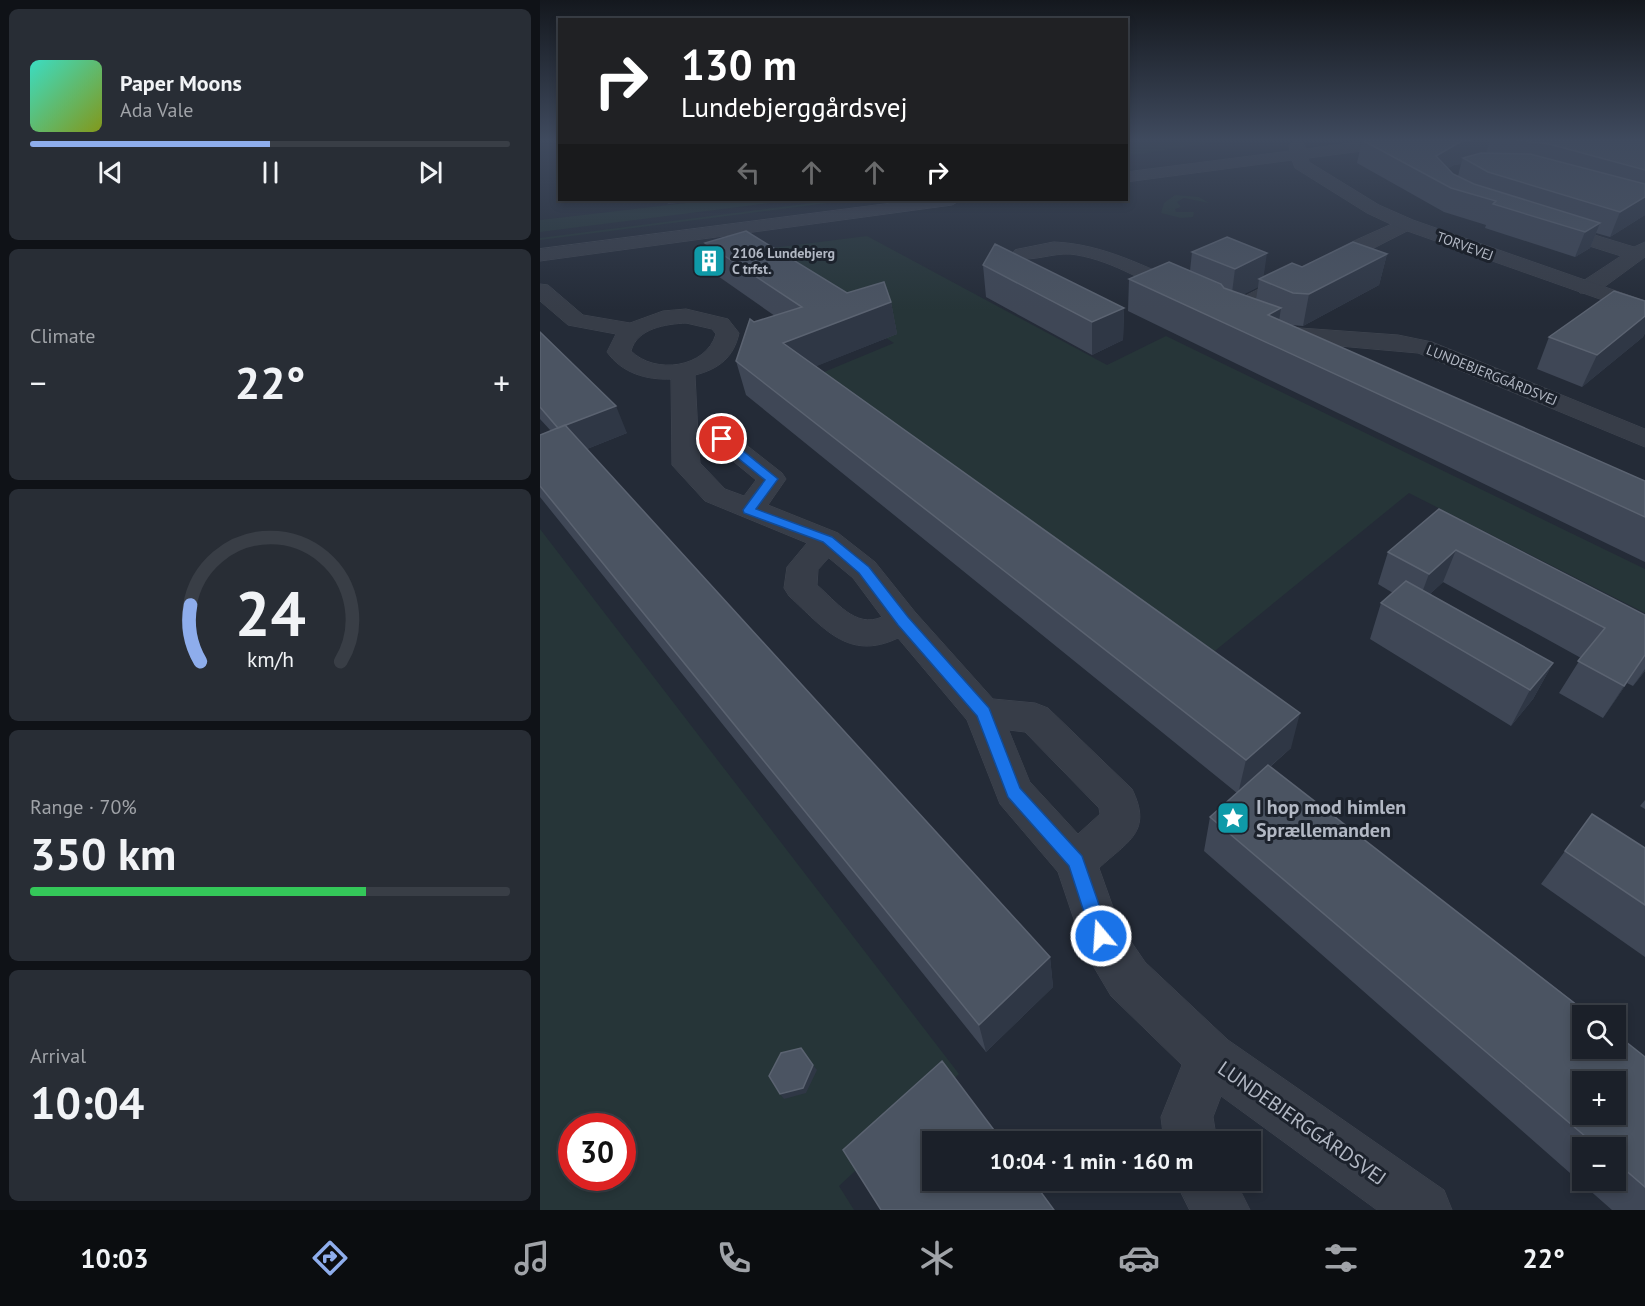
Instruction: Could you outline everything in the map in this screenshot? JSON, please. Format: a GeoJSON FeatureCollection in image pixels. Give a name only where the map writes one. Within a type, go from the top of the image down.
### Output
{"type":"FeatureCollection","features":[{"type":"Feature","properties":{"kind":"street","name":"TORVEVEJ"},"geometry":{"type":"LineString","coordinates":[[1354,196],[1406,224],[1645,302]]}},
{"type":"Feature","properties":{"kind":"street","name":"TORVEVEJ"},"geometry":{"type":"LineString","coordinates":[[1384,196],[1421,215],[1645,308]]}},
{"type":"Feature","properties":{"kind":"street"},"geometry":{"type":"LineString","coordinates":[[540,248],[895,201]]}},
{"type":"Feature","properties":{"kind":"street"},"geometry":{"type":"LineString","coordinates":[[540,255],[945,201]]}},
{"type":"Feature","properties":{"kind":"street"},"geometry":{"type":"LineString","coordinates":[[1535,223],[1641,251]]}},
{"type":"Feature","properties":{"kind":"street"},"geometry":{"type":"LineString","coordinates":[[1229,312],[1369,240],[1406,224]]}},
{"type":"Feature","properties":{"kind":"street","name":"LUNDEBJERGGÅRDSVEJ"},"geometry":{"type":"LineString","coordinates":[[1022,254],[1053,248],[1099,254],[1202,301],[1283,334],[1398,342],[1424,347],[1645,439]]}},
{"type":"Feature","properties":{"kind":"street"},"geometry":{"type":"LineString","coordinates":[[1591,286],[1641,251]]}},
{"type":"Feature","properties":{"kind":"street"},"geometry":{"type":"LineString","coordinates":[[540,290],[576,320],[632,330]]}},
{"type":"Feature","properties":{"kind":"street"},"geometry":{"type":"LineString","coordinates":[[686,316],[720,324],[728,333],[728,343],[720,354],[707,363],[683,372],[643,370],[625,362],[620,352],[622,341],[632,330],[663,318],[686,316]]}},
{"type":"Feature","properties":{"kind":"street","name":"LUNDEBJERGGÅRDSVEJ"},"geometry":{"type":"LineString","coordinates":[[683,372],[686,465],[715,495],[827,540],[864,570],[903,621],[983,713],[1014,792],[1076,862],[1101,936],[1128,979],[1210,1058],[1424,1210]]}},
{"type":"Feature","properties":{"kind":"street"},"geometry":{"type":"LineString","coordinates":[[827,540],[803,567],[800,588],[848,631],[875,634],[903,621]]}},
{"type":"Feature","properties":{"kind":"street"},"geometry":{"type":"LineString","coordinates":[[983,713],[1035,718],[1118,801],[1120,821],[1076,862]]}},
{"type":"Feature","properties":{"kind":"street","name":"LUNDEBJERGGÅRDSVEJ"},"geometry":{"type":"LineString","coordinates":[[1189,1131],[1187,1118],[1210,1058]]}},
{"type":"Feature","properties":{"kind":"street"},"geometry":{"type":"LineString","coordinates":[[1209,1191],[1222,1210]]}},
{"type":"Feature","properties":{"kind":"shaded area"},"geometry":{"type":"Polygon","coordinates":[[[1173,196],[1193,196],[1199,197],[1209,203],[1184,198],[1177,202],[1181,207],[1175,209],[1176,212],[1194,212],[1193,217],[1181,218],[1161,213],[1164,203],[1173,196]]]}},
{"type":"Feature","properties":{"kind":"shaded area"},"geometry":{"type":"Polygon","coordinates":[[[703,201],[786,201],[540,232],[540,220],[703,201]]]}},
{"type":"Feature","properties":{"kind":"shaded area"},"geometry":{"type":"Polygon","coordinates":[[[828,201],[843,201],[540,240],[540,238],[828,201]]]}},
{"type":"Feature","properties":{"kind":"shaded area"},"geometry":{"type":"Polygon","coordinates":[[[867,236],[1107,365],[1166,336],[1645,569],[1645,613],[1409,493],[1200,663],[812,377],[894,343],[747,251],[867,236]]]}},
{"type":"Feature","properties":{"kind":"shaded area"},"geometry":{"type":"Polygon","coordinates":[[[540,529],[959,1074],[839,1186],[854,1210],[540,1210],[540,529]]]}},
{"type":"Feature","properties":{"kind":"building"},"geometry":{"type":"Polygon","coordinates":[[[1480,196],[1514,196],[1600,223],[1585,232],[1493,204],[1496,201],[1480,196]]]}},
{"type":"Feature","properties":{"kind":"building"},"geometry":{"type":"Polygon","coordinates":[[[1569,196],[1645,196],[1620,212],[1569,196]]]}},
{"type":"Feature","properties":{"kind":"building"},"geometry":{"type":"Polygon","coordinates":[[[746,231],[847,293],[884,282],[891,302],[783,343],[1300,713],[1246,760],[736,361],[750,319],[754,322],[802,307],[705,243],[746,231]]]}},
{"type":"Feature","properties":{"kind":"building"},"geometry":{"type":"Polygon","coordinates":[[[1227,237],[1267,253],[1235,269],[1192,252],[1227,237]]]}},
{"type":"Feature","properties":{"kind":"building"},"geometry":{"type":"Polygon","coordinates":[[[1353,242],[1387,254],[1309,294],[1293,293],[1259,279],[1292,263],[1302,267],[1353,242]]]}},
{"type":"Feature","properties":{"kind":"building"},"geometry":{"type":"Polygon","coordinates":[[[995,244],[1124,308],[1092,322],[983,265],[995,244]]]}},
{"type":"Feature","properties":{"kind":"building"},"geometry":{"type":"Polygon","coordinates":[[[1169,262],[1221,284],[1224,288],[1281,308],[1268,315],[1645,481],[1645,517],[1129,279],[1169,262]]]}},
{"type":"Feature","properties":{"kind":"building"},"geometry":{"type":"Polygon","coordinates":[[[1614,291],[1645,301],[1645,316],[1597,355],[1549,337],[1614,291]]]}},
{"type":"Feature","properties":{"kind":"building"},"geometry":{"type":"Polygon","coordinates":[[[540,332],[616,406],[558,428],[540,407],[540,332]]]}},
{"type":"Feature","properties":{"kind":"building"},"geometry":{"type":"Polygon","coordinates":[[[565,425],[1050,957],[979,1025],[540,486],[540,435],[565,425]]]}},
{"type":"Feature","properties":{"kind":"building"},"geometry":{"type":"Polygon","coordinates":[[[1439,509],[1645,615],[1645,655],[1624,686],[1578,661],[1605,628],[1456,550],[1429,574],[1388,552],[1439,509]]]}},
{"type":"Feature","properties":{"kind":"building"},"geometry":{"type":"Polygon","coordinates":[[[1406,581],[1553,663],[1530,690],[1381,603],[1406,581]]]}},
{"type":"Feature","properties":{"kind":"building"},"geometry":{"type":"Polygon","coordinates":[[[1268,765],[1577,1005],[1572,1005],[1572,1059],[1626,1059],[1626,1042],[1645,1057],[1645,1187],[1626,1171],[1626,1137],[1586,1137],[1210,817],[1268,765]]]}},
{"type":"Feature","properties":{"kind":"building"},"geometry":{"type":"Polygon","coordinates":[[[1592,814],[1645,848],[1645,905],[1565,851],[1592,814]]]}},
{"type":"Feature","properties":{"kind":"building"},"geometry":{"type":"Polygon","coordinates":[[[801,1048],[813,1065],[803,1088],[780,1094],[769,1076],[781,1053],[801,1048]]]}},
{"type":"Feature","properties":{"kind":"building"},"geometry":{"type":"Polygon","coordinates":[[[942,1061],[995,1131],[922,1131],[922,1191],[1040,1191],[1054,1210],[881,1210],[843,1150],[942,1061]]]}},
{"type":"Feature","properties":{"kind":"place","name":"2106 Lundebjerg C trfst."},"geometry":{"type":"Point","coordinates":[709,261]}},
{"type":"Feature","properties":{"kind":"place","name":"I hop mod himlen Sprællemanden"},"geometry":{"type":"Point","coordinates":[1233,818]}},
{"type":"Feature","properties":{"kind":"route"},"geometry":{"type":"LineString","coordinates":[[722,439],[772,479],[749,510],[827,540],[864,570],[903,621],[983,713],[1014,792],[1076,862],[1101,936]]}}]}
